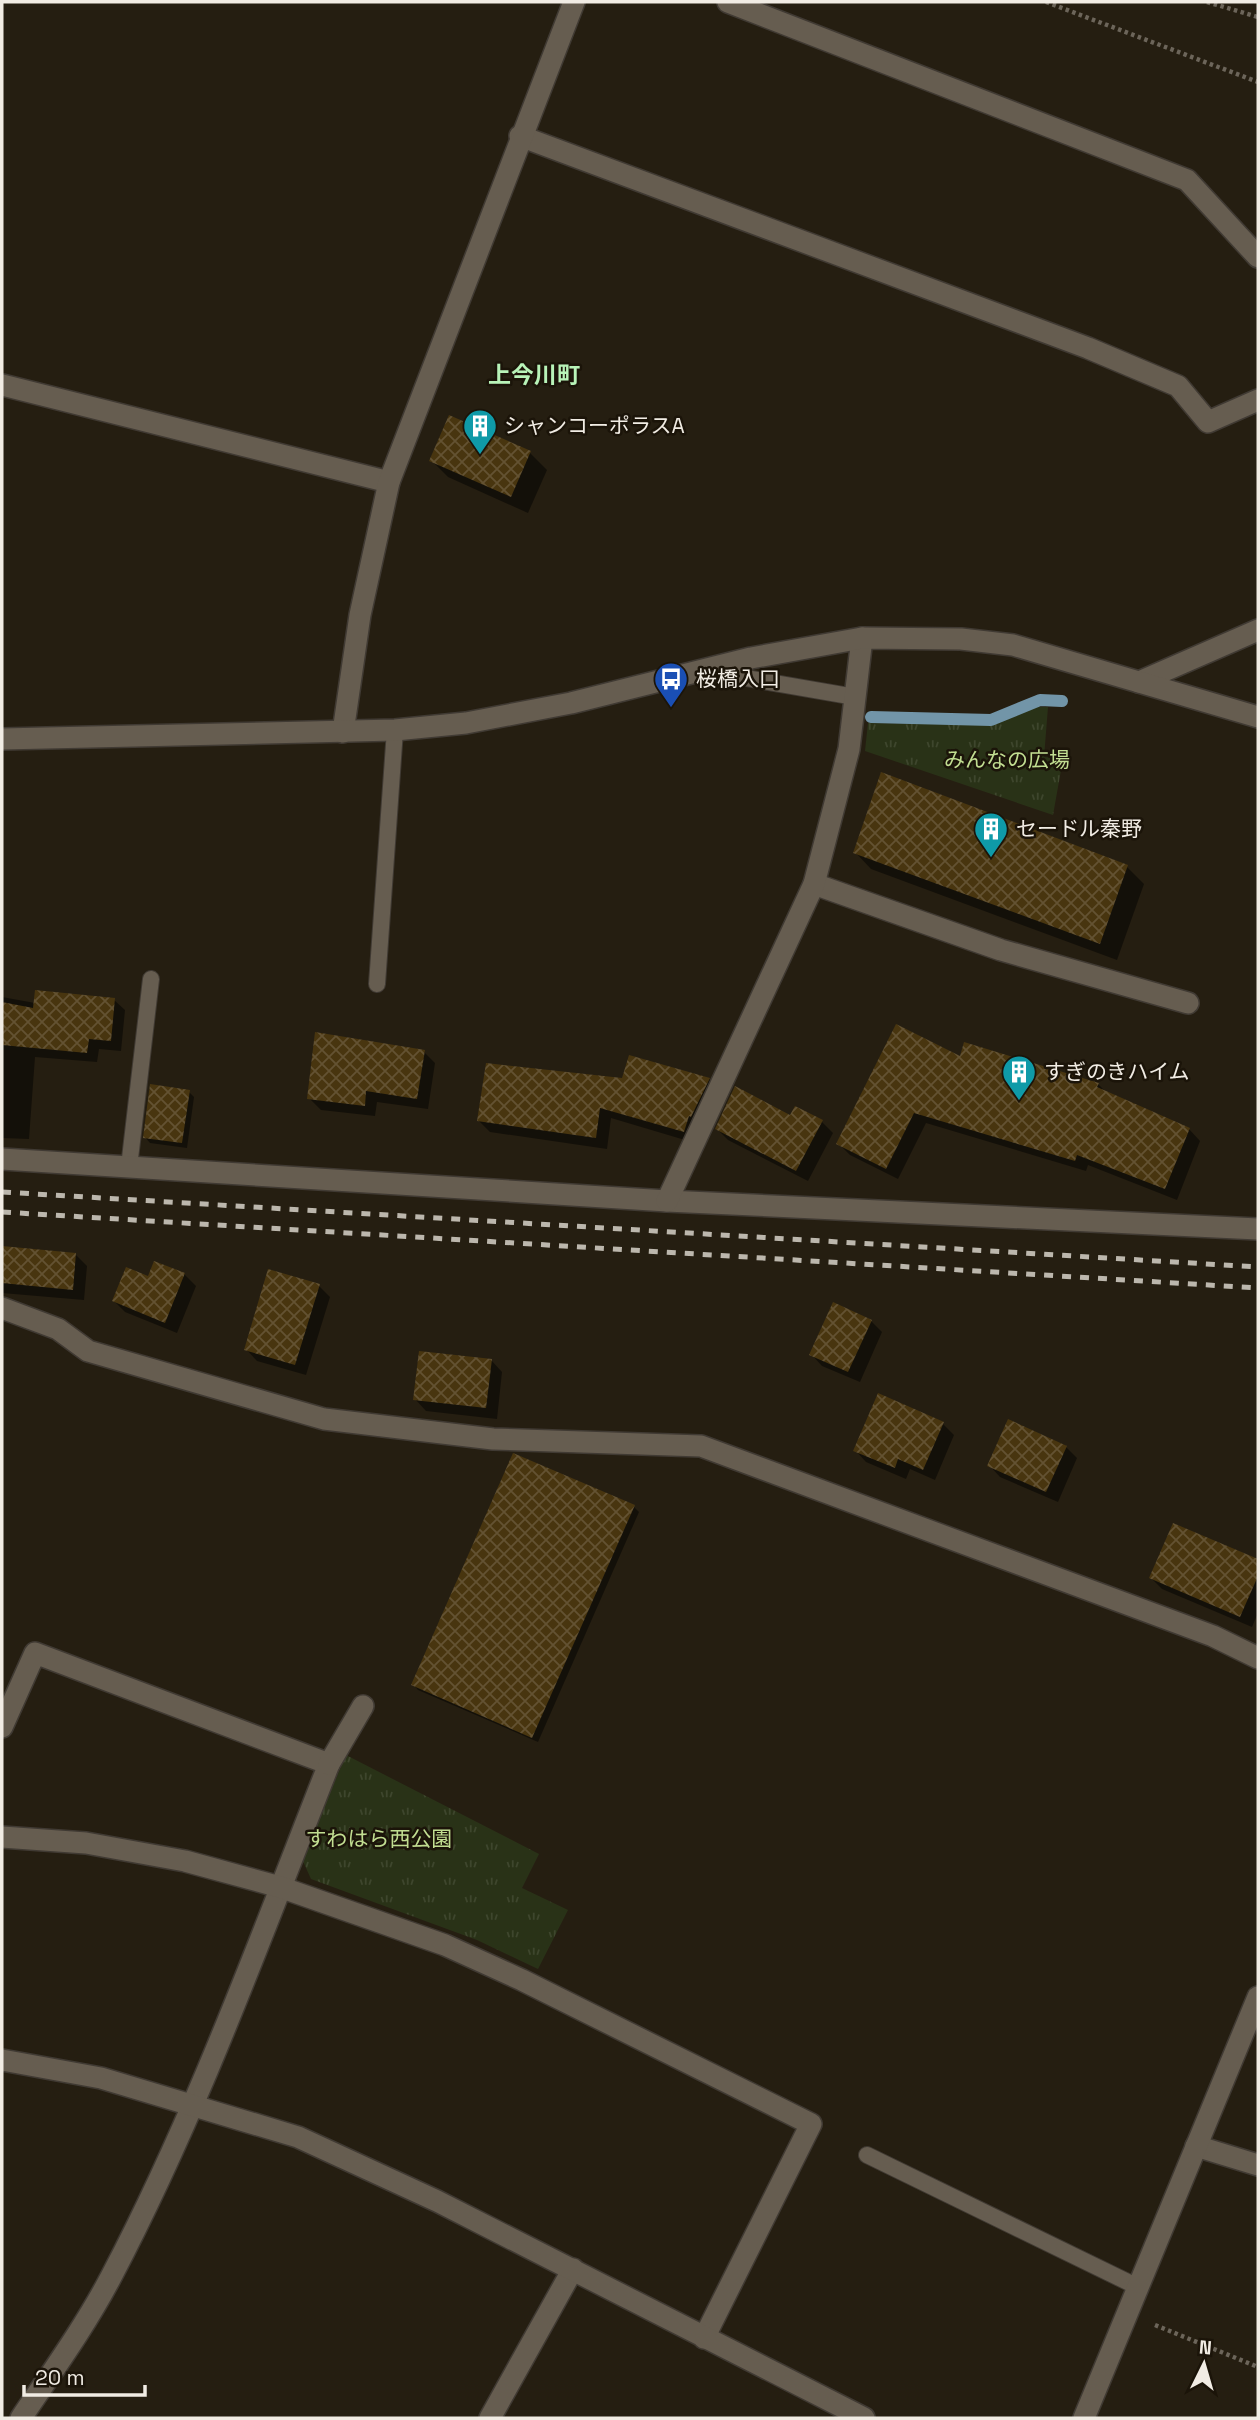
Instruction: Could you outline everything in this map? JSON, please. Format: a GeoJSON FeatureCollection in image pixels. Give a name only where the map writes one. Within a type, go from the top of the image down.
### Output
{"type":"FeatureCollection","features":[{"type":"Feature","properties":{"kind":"street"},"geometry":{"type":"LineString","coordinates":[[343,732],[360,615],[389,482],[520,136],[574,2]]}},
{"type":"Feature","properties":{"kind":"street"},"geometry":{"type":"LineString","coordinates":[[728,2],[1186,180],[1258,257]]}},
{"type":"Feature","properties":{"kind":"street"},"geometry":{"type":"LineString","coordinates":[[520,136],[1088,348],[1178,386],[1208,422],[1258,400]]}},
{"type":"Feature","properties":{"kind":"street"},"geometry":{"type":"LineString","coordinates":[[2,385],[389,482]]}},
{"type":"Feature","properties":{"kind":"street"},"geometry":{"type":"LineString","coordinates":[[1139,682],[1258,630]]}},
{"type":"Feature","properties":{"kind":"street"},"geometry":{"type":"LineString","coordinates":[[2,739],[343,732],[466,723],[558,705],[751,657],[862,638],[961,639],[1013,645],[1258,717]]}},
{"type":"Feature","properties":{"kind":"street"},"geometry":{"type":"LineString","coordinates":[[667,1201],[814,884],[849,749],[862,638]]}},
{"type":"Feature","properties":{"kind":"street"},"geometry":{"type":"LineString","coordinates":[[814,884],[1001,950],[1188,1003]]}},
{"type":"Feature","properties":{"kind":"street"},"geometry":{"type":"LineString","coordinates":[[2,1159],[667,1201],[1258,1229]]}},
{"type":"Feature","properties":{"kind":"street"},"geometry":{"type":"LineString","coordinates":[[2,1308],[58,1329],[89,1351],[324,1419],[494,1439],[701,1446],[1213,1636],[1258,1658]]}},
{"type":"Feature","properties":{"kind":"street"},"geometry":{"type":"LineString","coordinates":[[2,1727],[35,1653],[329,1764]]}},
{"type":"Feature","properties":{"kind":"street"},"geometry":{"type":"LineString","coordinates":[[21,2418],[111,2277],[193,2103],[329,1764],[363,1706]]}},
{"type":"Feature","properties":{"kind":"street"},"geometry":{"type":"LineString","coordinates":[[2,1837],[86,1843],[185,1861],[280,1887],[445,1945],[522,1980],[811,2124],[704,2337]]}},
{"type":"Feature","properties":{"kind":"street"},"geometry":{"type":"LineString","coordinates":[[1084,2418],[1258,1997]]}},
{"type":"Feature","properties":{"kind":"street"},"geometry":{"type":"LineString","coordinates":[[2,2060],[101,2078],[193,2103],[298,2137],[437,2201],[864,2418]]}},
{"type":"Feature","properties":{"kind":"street"},"geometry":{"type":"LineString","coordinates":[[1196,2146],[1258,2165]]}},
{"type":"Feature","properties":{"kind":"street"},"geometry":{"type":"LineString","coordinates":[[490,2418],[573,2269]]}},
{"type":"Feature","properties":{"kind":"lane"},"geometry":{"type":"LineString","coordinates":[[701,670],[855,697]]}},
{"type":"Feature","properties":{"kind":"lane"},"geometry":{"type":"LineString","coordinates":[[377,984],[395,730]]}},
{"type":"Feature","properties":{"kind":"lane"},"geometry":{"type":"LineString","coordinates":[[129,1167],[151,979]]}},
{"type":"Feature","properties":{"kind":"lane"},"geometry":{"type":"LineString","coordinates":[[867,2155],[1138,2287]]}},
{"type":"Feature","properties":{"kind":"path"},"geometry":{"type":"LineString","coordinates":[[1046,2],[1258,82]]}},
{"type":"Feature","properties":{"kind":"path"},"geometry":{"type":"LineString","coordinates":[[1207,2],[1258,18]]}},
{"type":"Feature","properties":{"kind":"path"},"geometry":{"type":"LineString","coordinates":[[1127,2314],[1258,2367]]}},
{"type":"Feature","properties":{"kind":"green space","name":"みんなの広場"},"geometry":{"type":"Polygon","coordinates":[[[1031,707],[1048,707],[1044,757],[1063,759],[1053,815],[865,751],[868,723],[986,725],[1012,718],[1031,707]]]}},
{"type":"Feature","properties":{"kind":"green space","name":"すわはら西公園"},"geometry":{"type":"Polygon","coordinates":[[[346,1755],[539,1854],[522,1888],[568,1910],[538,1969],[477,1940],[311,1879],[302,1859],[346,1755]]]}},
{"type":"Feature","properties":{"kind":"building","name":"シャンコーポラスA"},"geometry":{"type":"Polygon","coordinates":[[[449,415],[531,451],[511,497],[429,461],[449,415]]]}},
{"type":"Feature","properties":{"kind":"building","name":"セードル秦野"},"geometry":{"type":"Polygon","coordinates":[[[881,772],[1128,865],[1100,944],[853,853],[881,772]]]}},
{"type":"Feature","properties":{"kind":"building"},"geometry":{"type":"Polygon","coordinates":[[[35,990],[115,998],[111,1041],[89,1039],[87,1053],[2,1045],[2,1002],[33,1008],[35,990]]]}},
{"type":"Feature","properties":{"kind":"building"},"geometry":{"type":"Polygon","coordinates":[[[896,1024],[960,1056],[964,1042],[1099,1083],[1097,1087],[1190,1128],[1165,1189],[1077,1155],[1075,1161],[914,1113],[886,1169],[836,1144],[896,1024]]]}},
{"type":"Feature","properties":{"kind":"building"},"geometry":{"type":"Polygon","coordinates":[[[315,1032],[425,1050],[417,1099],[366,1091],[365,1106],[307,1099],[315,1032]]]}},
{"type":"Feature","properties":{"kind":"building"},"geometry":{"type":"Polygon","coordinates":[[[629,1055],[710,1078],[691,1117],[689,1116],[684,1132],[600,1108],[596,1138],[477,1121],[486,1063],[622,1078],[629,1055]]]}},
{"type":"Feature","properties":{"kind":"building"},"geometry":{"type":"Polygon","coordinates":[[[150,1084],[190,1090],[182,1143],[143,1138],[150,1084]]]}},
{"type":"Feature","properties":{"kind":"building"},"geometry":{"type":"Polygon","coordinates":[[[735,1086],[790,1115],[795,1106],[823,1120],[796,1171],[715,1129],[735,1086]]]}},
{"type":"Feature","properties":{"kind":"building"},"geometry":{"type":"Polygon","coordinates":[[[2,1246],[76,1253],[73,1290],[2,1283],[2,1246]]]}},
{"type":"Feature","properties":{"kind":"building"},"geometry":{"type":"Polygon","coordinates":[[[154,1261],[185,1273],[165,1323],[112,1301],[126,1267],[148,1276],[154,1261]]]}},
{"type":"Feature","properties":{"kind":"building"},"geometry":{"type":"Polygon","coordinates":[[[268,1269],[320,1284],[295,1365],[244,1350],[268,1269]]]}},
{"type":"Feature","properties":{"kind":"building"},"geometry":{"type":"Polygon","coordinates":[[[833,1302],[872,1320],[848,1372],[809,1355],[833,1302]]]}},
{"type":"Feature","properties":{"kind":"building"},"geometry":{"type":"Polygon","coordinates":[[[419,1351],[492,1359],[486,1408],[413,1400],[419,1351]]]}},
{"type":"Feature","properties":{"kind":"building"},"geometry":{"type":"Polygon","coordinates":[[[878,1393],[944,1422],[923,1470],[898,1459],[895,1468],[853,1451],[878,1393]]]}},
{"type":"Feature","properties":{"kind":"building"},"geometry":{"type":"Polygon","coordinates":[[[1008,1419],[1067,1446],[1046,1492],[987,1466],[1008,1419]]]}},
{"type":"Feature","properties":{"kind":"building"},"geometry":{"type":"Polygon","coordinates":[[[513,1453],[635,1505],[532,1738],[411,1685],[513,1453]]]}},
{"type":"Feature","properties":{"kind":"building"},"geometry":{"type":"Polygon","coordinates":[[[1173,1523],[1258,1559],[1258,1576],[1240,1617],[1149,1578],[1173,1523]]]}},
{"type":"Feature","properties":{"kind":"waterway"},"geometry":{"type":"LineString","coordinates":[[871,717],[991,720],[1040,700],[1062,701]]}},
{"type":"Feature","properties":{"kind":"railway"},"geometry":{"type":"LineString","coordinates":[[2,1192],[1258,1267]]}},
{"type":"Feature","properties":{"kind":"railway"},"geometry":{"type":"LineString","coordinates":[[2,1212],[1258,1288]]}},
{"type":"Feature","properties":{"kind":"place","name":"シャンコーポラスA"},"geometry":{"type":"Point","coordinates":[480,456]}},
{"type":"Feature","properties":{"kind":"place","name":"桜橋入口"},"geometry":{"type":"Point","coordinates":[671,709]}},
{"type":"Feature","properties":{"kind":"place","name":"セードル秦野"},"geometry":{"type":"Point","coordinates":[991,859]}},
{"type":"Feature","properties":{"kind":"place","name":"すぎのきハイム"},"geometry":{"type":"Point","coordinates":[1019,1102]}},
{"type":"Feature","properties":{"kind":"district","name":"上今川町"},"geometry":{"type":"Point","coordinates":[534,375]}}]}
